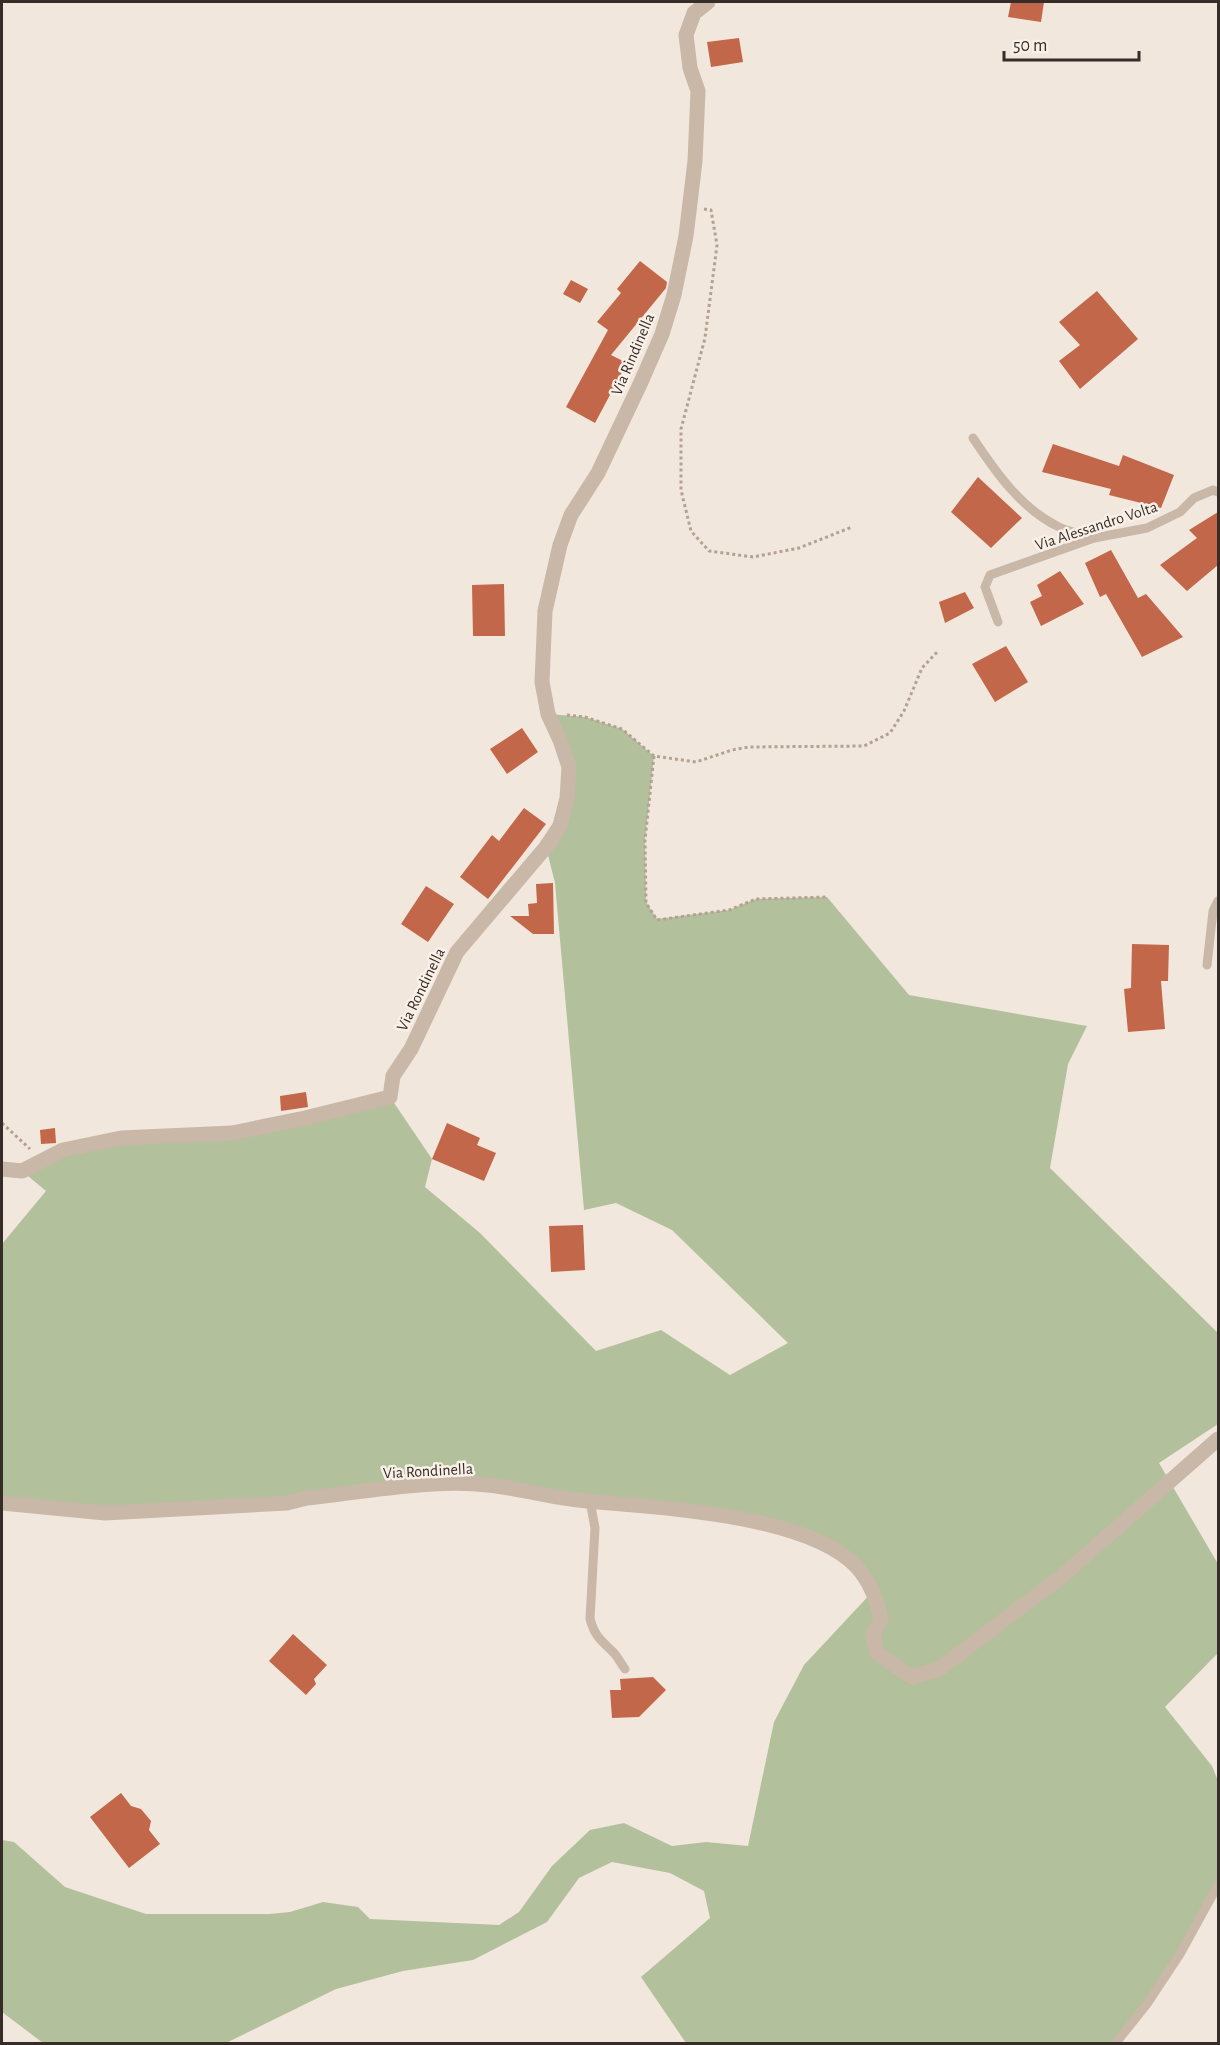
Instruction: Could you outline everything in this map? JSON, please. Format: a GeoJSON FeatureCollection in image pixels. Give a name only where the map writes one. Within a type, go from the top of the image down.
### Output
{"type":"FeatureCollection","features":[{"type":"Feature","properties":{"kind":"street","name":"Via Rindinella"},"geometry":{"type":"LineString","coordinates":[[548,714],[543,682],[545,611],[560,545],[571,515],[598,473],[662,334],[674,295],[686,236],[695,161],[698,91],[690,68],[686,35],[694,13],[708,2]]}},
{"type":"Feature","properties":{"kind":"street","name":"Via Rondinella"},"geometry":{"type":"LineString","coordinates":[[2,1169],[22,1171],[63,1150],[121,1138],[232,1133],[390,1097],[393,1076],[411,1048],[458,952],[546,848],[560,826],[567,798],[569,767],[548,714]]}},
{"type":"Feature","properties":{"kind":"street","name":"Via Rondinella"},"geometry":{"type":"LineString","coordinates":[[2,1503],[105,1513],[287,1503],[307,1498],[434,1484],[487,1485],[590,1501],[717,1514],[786,1530],[824,1544],[856,1566],[874,1590],[881,1619],[873,1635],[877,1653],[912,1677],[939,1669],[1061,1577],[1218,1439]]}},
{"type":"Feature","properties":{"kind":"lane"},"geometry":{"type":"LineString","coordinates":[[973,438],[996,472],[1028,506],[1059,527],[1094,538]]}},
{"type":"Feature","properties":{"kind":"lane","name":"Via Alessandro Volta"},"geometry":{"type":"LineString","coordinates":[[998,622],[985,587],[990,575],[1094,538],[1147,528],[1180,512],[1194,498],[1213,490],[1218,492]]}},
{"type":"Feature","properties":{"kind":"lane"},"geometry":{"type":"LineString","coordinates":[[1207,964],[1213,911],[1218,901]]}},
{"type":"Feature","properties":{"kind":"lane"},"geometry":{"type":"LineString","coordinates":[[590,1501],[595,1528],[590,1619],[594,1632],[614,1653],[625,1670]]}},
{"type":"Feature","properties":{"kind":"lane"},"geometry":{"type":"LineString","coordinates":[[1115,2043],[1147,2004],[1180,1954],[1218,1885]]}},
{"type":"Feature","properties":{"kind":"path"},"geometry":{"type":"LineString","coordinates":[[690,206],[711,210],[717,245],[705,338],[681,429],[681,490],[691,531],[709,551],[753,557],[799,548],[852,527]]}},
{"type":"Feature","properties":{"kind":"path"},"geometry":{"type":"LineString","coordinates":[[548,714],[585,717],[622,729],[654,756],[696,762],[748,747],[864,746],[890,733],[904,711],[922,668],[938,651]]}},
{"type":"Feature","properties":{"kind":"path"},"geometry":{"type":"LineString","coordinates":[[654,756],[645,840],[646,903],[657,920],[729,910],[756,899],[827,897]]}},
{"type":"Feature","properties":{"kind":"path"},"geometry":{"type":"LineString","coordinates":[[2,1123],[42,1160]]}},
{"type":"Feature","properties":{"kind":"green space"},"geometry":{"type":"Polygon","coordinates":[[[548,714],[585,717],[622,729],[654,756],[645,840],[646,902],[657,919],[729,910],[756,899],[827,897],[909,995],[1087,1026],[1068,1064],[1050,1168],[1218,1333],[1218,1424],[1159,1463],[1218,1564],[1218,1653],[1165,1707],[1212,1766],[1218,1781],[1218,1885],[1180,1954],[1115,2043],[686,2043],[641,1977],[710,1918],[704,1891],[670,1873],[612,1862],[579,1878],[547,1922],[473,1960],[403,1971],[336,1989],[226,2043],[43,2043],[2,2012],[2,1840],[14,1842],[65,1887],[146,1914],[269,1914],[290,1912],[323,1902],[358,1907],[370,1919],[499,1925],[519,1912],[552,1866],[590,1830],[624,1823],[672,1846],[706,1842],[748,1846],[774,1722],[804,1665],[874,1590],[856,1566],[786,1530],[487,1485],[105,1513],[2,1503],[2,1244],[46,1191],[22,1171],[63,1150],[232,1133],[390,1097],[432,1159],[425,1187],[480,1233],[596,1351],[661,1330],[730,1375],[788,1343],[672,1230],[616,1203],[584,1210],[555,883],[546,847],[569,768],[548,714]]]}},
{"type":"Feature","properties":{"kind":"building"},"geometry":{"type":"Polygon","coordinates":[[[1011,2],[1044,2],[1041,22],[1008,17],[1011,2]]]}},
{"type":"Feature","properties":{"kind":"building"},"geometry":{"type":"Polygon","coordinates":[[[739,38],[743,62],[711,67],[707,42],[739,38]]]}},
{"type":"Feature","properties":{"kind":"building"},"geometry":{"type":"Polygon","coordinates":[[[640,261],[667,282],[666,288],[611,355],[627,363],[595,423],[566,407],[608,330],[597,322],[621,293],[617,289],[640,261]]]}},
{"type":"Feature","properties":{"kind":"building"},"geometry":{"type":"Polygon","coordinates":[[[571,280],[588,289],[580,303],[563,294],[571,280]]]}},
{"type":"Feature","properties":{"kind":"building"},"geometry":{"type":"Polygon","coordinates":[[[1097,291],[1138,339],[1080,389],[1059,361],[1080,345],[1059,322],[1097,291]]]}},
{"type":"Feature","properties":{"kind":"building"},"geometry":{"type":"Polygon","coordinates":[[[1053,444],[1119,466],[1123,455],[1174,475],[1161,508],[1109,495],[1111,489],[1042,472],[1053,444]]]}},
{"type":"Feature","properties":{"kind":"building"},"geometry":{"type":"Polygon","coordinates":[[[978,477],[1022,518],[991,548],[951,512],[978,477]]]}},
{"type":"Feature","properties":{"kind":"building"},"geometry":{"type":"Polygon","coordinates":[[[1218,512],[1218,565],[1187,591],[1160,565],[1197,538],[1189,530],[1218,512]]]}},
{"type":"Feature","properties":{"kind":"building"},"geometry":{"type":"Polygon","coordinates":[[[1111,550],[1138,598],[1146,594],[1183,637],[1142,657],[1106,594],[1100,597],[1085,563],[1111,550]]]}},
{"type":"Feature","properties":{"kind":"building"},"geometry":{"type":"Polygon","coordinates":[[[1060,571],[1084,604],[1041,626],[1030,602],[1042,596],[1037,585],[1060,571]]]}},
{"type":"Feature","properties":{"kind":"building"},"geometry":{"type":"Polygon","coordinates":[[[504,584],[505,636],[473,636],[472,585],[504,584]]]}},
{"type":"Feature","properties":{"kind":"building"},"geometry":{"type":"Polygon","coordinates":[[[965,592],[974,608],[945,623],[939,602],[965,592]]]}},
{"type":"Feature","properties":{"kind":"building"},"geometry":{"type":"Polygon","coordinates":[[[1006,646],[1028,682],[995,702],[972,664],[1006,646]]]}},
{"type":"Feature","properties":{"kind":"building"},"geometry":{"type":"Polygon","coordinates":[[[522,728],[538,752],[507,774],[490,749],[522,728]]]}},
{"type":"Feature","properties":{"kind":"building"},"geometry":{"type":"Polygon","coordinates":[[[524,808],[546,824],[488,899],[460,877],[492,835],[499,841],[524,808]]]}},
{"type":"Feature","properties":{"kind":"building"},"geometry":{"type":"Polygon","coordinates":[[[553,883],[554,934],[533,934],[510,916],[529,916],[528,904],[537,903],[536,884],[553,883]]]}},
{"type":"Feature","properties":{"kind":"building"},"geometry":{"type":"Polygon","coordinates":[[[426,886],[454,904],[428,942],[401,924],[426,886]]]}},
{"type":"Feature","properties":{"kind":"building"},"geometry":{"type":"Polygon","coordinates":[[[1132,944],[1169,945],[1168,981],[1161,981],[1165,1029],[1128,1032],[1124,989],[1131,988],[1132,944]]]}},
{"type":"Feature","properties":{"kind":"building"},"geometry":{"type":"Polygon","coordinates":[[[306,1092],[308,1107],[281,1111],[280,1096],[306,1092]]]}},
{"type":"Feature","properties":{"kind":"building"},"geometry":{"type":"Polygon","coordinates":[[[447,1123],[480,1138],[477,1145],[496,1153],[484,1181],[432,1159],[447,1123]]]}},
{"type":"Feature","properties":{"kind":"building"},"geometry":{"type":"Polygon","coordinates":[[[55,1128],[56,1143],[41,1144],[40,1130],[55,1128]]]}},
{"type":"Feature","properties":{"kind":"building"},"geometry":{"type":"Polygon","coordinates":[[[583,1225],[585,1270],[551,1272],[549,1226],[583,1225]]]}},
{"type":"Feature","properties":{"kind":"building"},"geometry":{"type":"Polygon","coordinates":[[[293,1634],[327,1665],[314,1679],[316,1684],[306,1695],[269,1661],[293,1634]]]}},
{"type":"Feature","properties":{"kind":"building"},"geometry":{"type":"Polygon","coordinates":[[[653,1677],[666,1690],[639,1717],[612,1718],[610,1690],[621,1690],[620,1679],[653,1677]]]}},
{"type":"Feature","properties":{"kind":"building"},"geometry":{"type":"Polygon","coordinates":[[[121,1793],[131,1806],[141,1809],[151,1821],[149,1830],[160,1844],[129,1868],[90,1817],[121,1793]]]}}]}
